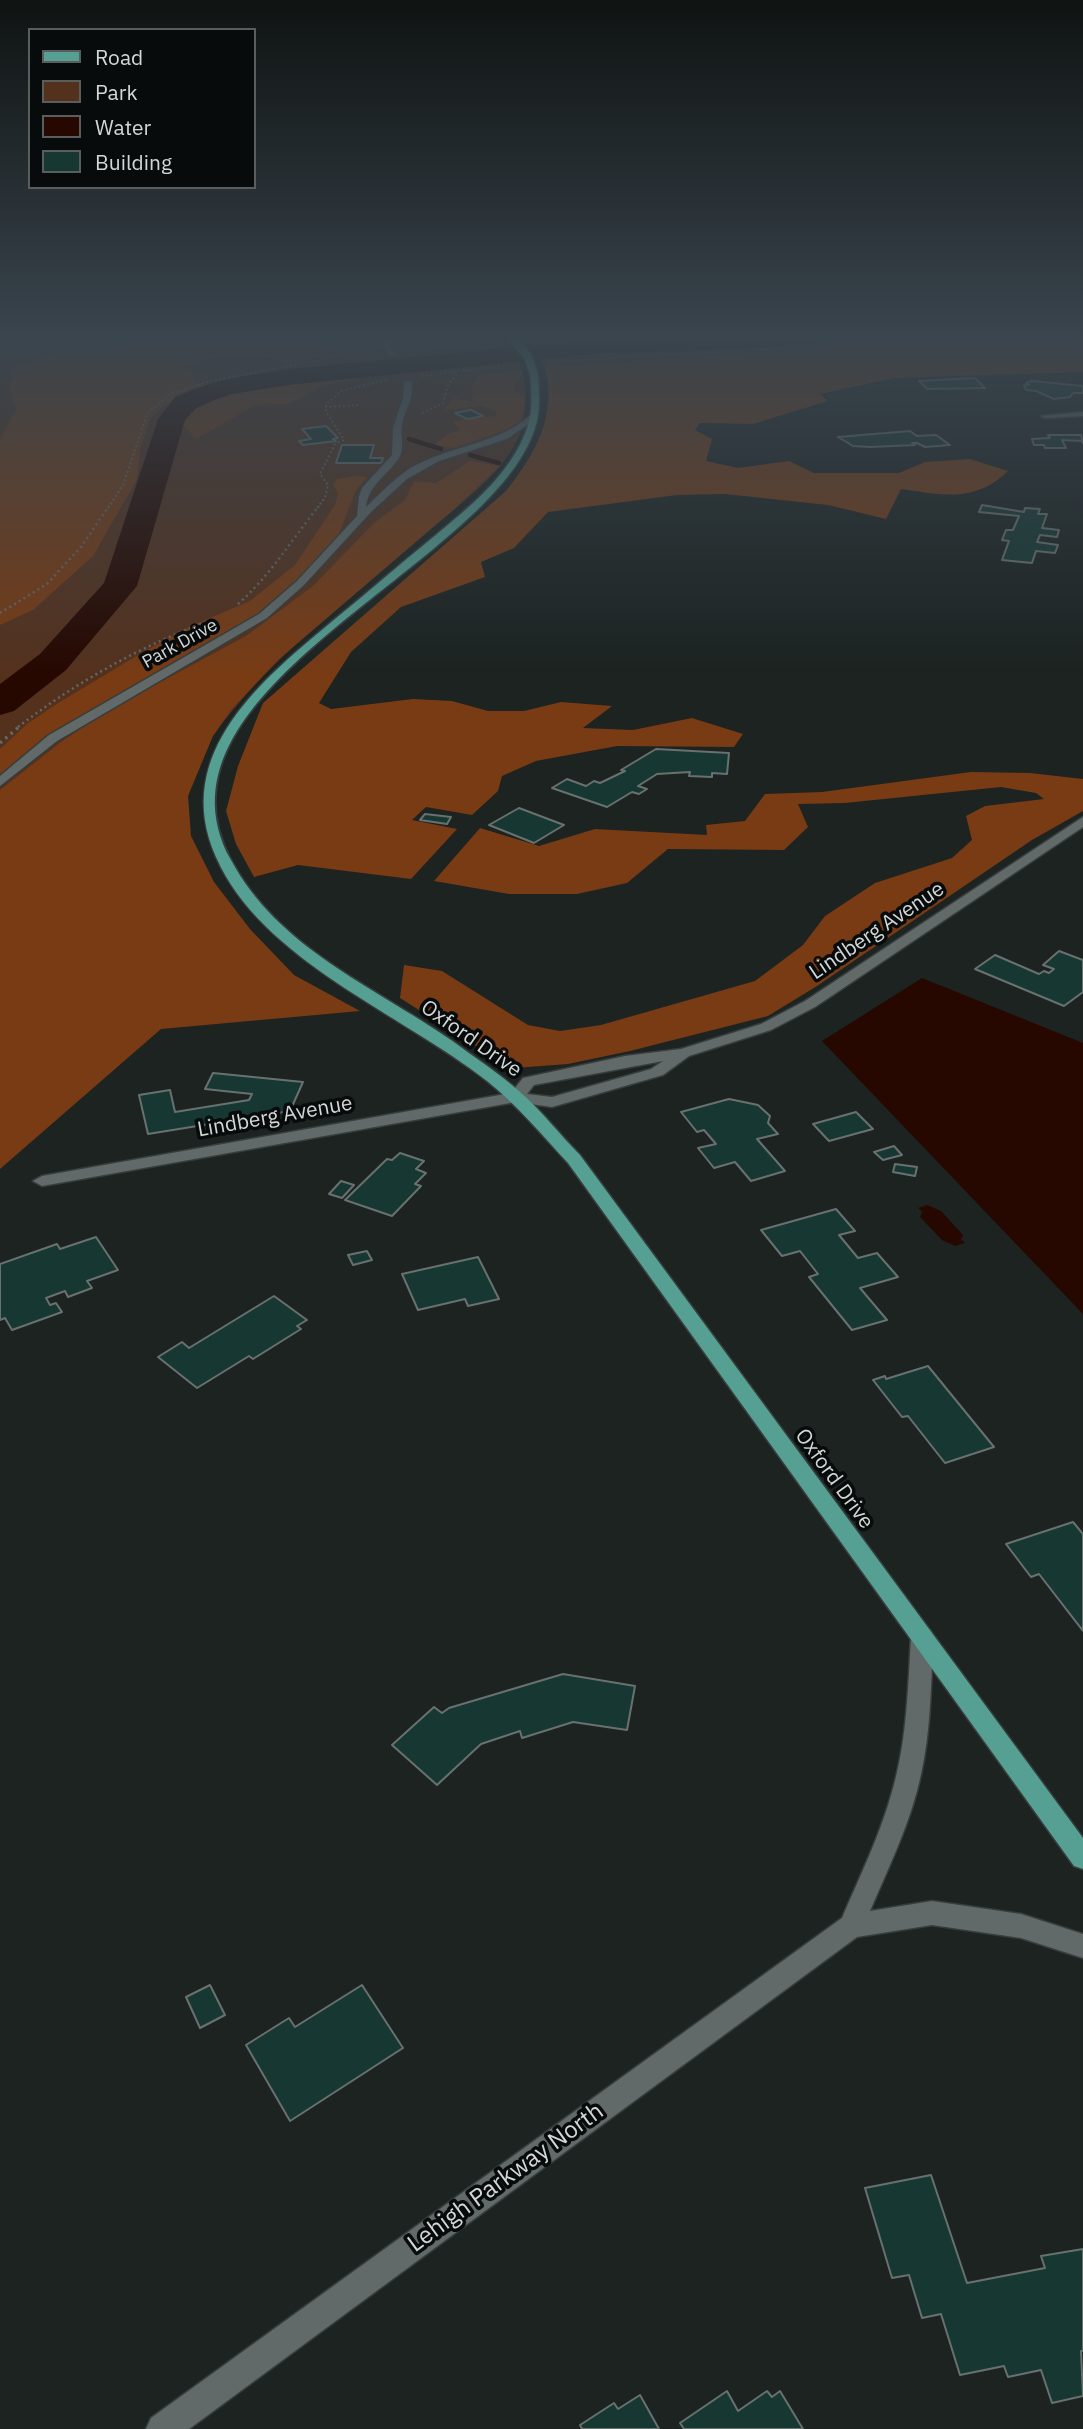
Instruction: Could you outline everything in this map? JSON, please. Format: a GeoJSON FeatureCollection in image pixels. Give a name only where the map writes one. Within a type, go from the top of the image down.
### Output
{"type":"FeatureCollection","features":[{"type":"Feature","properties":{"kind":"main road","name":"Oxford Drive"},"geometry":{"type":"LineString","coordinates":[[521,448],[518,457],[490,492],[297,656],[246,706],[225,737],[214,762],[209,788],[210,814],[216,840],[228,868],[249,898],[277,929],[313,959],[432,1035],[516,1097],[574,1158],[1083,1858]]}},
{"type":"Feature","properties":{"kind":"street"},"geometry":{"type":"LineString","coordinates":[[362,519],[361,508],[365,491],[373,477],[396,455],[398,448]]}},
{"type":"Feature","properties":{"kind":"street","name":"Park Drive"},"geometry":{"type":"LineString","coordinates":[[0,782],[64,732],[263,616],[288,597],[405,477],[417,469],[468,448]]}},
{"type":"Feature","properties":{"kind":"street","name":"Lindberg Avenue"},"geometry":{"type":"LineString","coordinates":[[516,1097],[529,1081],[625,1061],[683,1053],[766,1027],[810,1004],[1083,821]]}},
{"type":"Feature","properties":{"kind":"street","name":"Lindberg Avenue"},"geometry":{"type":"LineString","coordinates":[[42,1181],[516,1097],[552,1102],[657,1072],[683,1053]]}},
{"type":"Feature","properties":{"kind":"street"},"geometry":{"type":"LineString","coordinates":[[851,1926],[889,1837],[909,1773],[919,1721],[922,1636]]}},
{"type":"Feature","properties":{"kind":"street","name":"Lehigh Parkway North"},"geometry":{"type":"LineString","coordinates":[[162,2429],[851,1926],[932,1913],[1021,1926],[1083,1946]]}},
{"type":"Feature","properties":{"kind":"path"},"geometry":{"type":"LineString","coordinates":[[0,615],[47,584],[81,547],[123,485],[133,448]]}},
{"type":"Feature","properties":{"kind":"green space"},"geometry":{"type":"Polygon","coordinates":[[[0,448],[513,448],[488,479],[461,504],[284,655],[213,736],[0,1151],[0,448]]]}},
{"type":"Feature","properties":{"kind":"shaded area"},"geometry":{"type":"Polygon","coordinates":[[[0,448],[141,448],[137,479],[93,556],[33,610],[0,625],[0,448]]]}},
{"type":"Feature","properties":{"kind":"shaded area"},"geometry":{"type":"Polygon","coordinates":[[[709,448],[706,461],[738,468],[789,461],[814,473],[899,473],[925,462],[970,459],[1008,471],[996,481],[970,492],[944,494],[901,489],[886,519],[828,505],[725,494],[677,495],[548,512],[514,548],[481,562],[485,577],[401,607],[351,652],[319,703],[331,709],[413,699],[452,701],[488,711],[524,711],[561,702],[612,706],[583,728],[633,730],[692,718],[743,734],[734,747],[617,746],[536,761],[502,776],[498,791],[472,815],[426,807],[412,820],[457,829],[411,879],[298,865],[254,877],[236,844],[226,811],[238,766],[263,703],[506,491],[534,449],[709,448]]]}},
{"type":"Feature","properties":{"kind":"shaded area"},"geometry":{"type":"Polygon","coordinates":[[[470,461],[500,466],[452,511],[278,660],[231,710],[213,736],[188,796],[191,836],[214,882],[250,929],[294,975],[360,1011],[161,1029],[0,1169],[0,790],[61,742],[112,708],[246,636],[313,586],[374,523],[405,500],[414,481],[436,483],[470,461]]]}},
{"type":"Feature","properties":{"kind":"shaded area"},"geometry":{"type":"Polygon","coordinates":[[[367,477],[355,492],[338,536],[327,553],[265,613],[141,683],[0,777],[0,749],[27,724],[143,652],[191,626],[250,601],[295,565],[335,505],[338,493],[333,485],[337,479],[367,477]]]}},
{"type":"Feature","properties":{"kind":"shaded area"},"geometry":{"type":"Polygon","coordinates":[[[971,772],[1030,773],[1083,779],[1083,811],[1032,840],[817,986],[768,1016],[568,1064],[515,1068],[400,998],[404,965],[442,971],[528,1025],[560,1031],[601,1025],[755,981],[803,945],[825,916],[875,883],[952,858],[972,840],[966,816],[985,806],[1044,799],[1036,793],[1001,787],[845,803],[798,804],[808,827],[784,850],[668,849],[627,883],[577,894],[509,894],[434,881],[480,828],[539,846],[595,829],[707,835],[706,825],[745,821],[765,794],[822,792],[971,772]]]}},
{"type":"Feature","properties":{"kind":"water"},"geometry":{"type":"Polygon","coordinates":[[[922,978],[1083,1043],[1083,1314],[822,1041],[922,978]]]}},
{"type":"Feature","properties":{"kind":"water"},"geometry":{"type":"Polygon","coordinates":[[[927,1205],[941,1211],[963,1235],[961,1239],[965,1243],[955,1246],[942,1240],[920,1217],[922,1212],[918,1208],[927,1205]]]}},
{"type":"Feature","properties":{"kind":"building"},"geometry":{"type":"Polygon","coordinates":[[[341,448],[373,448],[370,458],[383,458],[381,463],[336,463],[341,448]]]}},
{"type":"Feature","properties":{"kind":"building"},"geometry":{"type":"Polygon","coordinates":[[[982,505],[1024,512],[1025,508],[1040,509],[1038,514],[1047,514],[1042,528],[1059,530],[1057,537],[1040,535],[1037,542],[1058,545],[1055,553],[1036,551],[1032,563],[1002,560],[1009,541],[1002,540],[1006,530],[1013,530],[1019,516],[979,512],[982,505]]]}},
{"type":"Feature","properties":{"kind":"building"},"geometry":{"type":"Polygon","coordinates":[[[656,749],[729,753],[727,774],[712,773],[712,777],[689,776],[690,772],[657,774],[638,786],[647,789],[639,794],[632,792],[607,807],[552,788],[567,779],[586,786],[594,781],[600,783],[625,771],[621,770],[656,749]]]}},
{"type":"Feature","properties":{"kind":"building"},"geometry":{"type":"Polygon","coordinates":[[[519,808],[564,825],[534,843],[489,825],[519,808]]]}},
{"type":"Feature","properties":{"kind":"building"},"geometry":{"type":"Polygon","coordinates":[[[425,814],[451,817],[447,824],[420,820],[425,814]]]}},
{"type":"Feature","properties":{"kind":"building"},"geometry":{"type":"Polygon","coordinates":[[[1059,951],[1083,960],[1083,992],[1064,1006],[975,969],[995,955],[1039,974],[1044,971],[1049,973],[1054,969],[1043,965],[1059,951]]]}},
{"type":"Feature","properties":{"kind":"building"},"geometry":{"type":"Polygon","coordinates":[[[213,1073],[303,1082],[290,1111],[148,1134],[139,1095],[170,1090],[175,1112],[249,1100],[252,1094],[205,1089],[213,1073]]]}},
{"type":"Feature","properties":{"kind":"building"},"geometry":{"type":"Polygon","coordinates":[[[729,1099],[758,1105],[770,1116],[768,1123],[778,1134],[757,1139],[785,1171],[751,1181],[735,1162],[714,1168],[698,1148],[716,1144],[704,1130],[697,1132],[681,1112],[729,1099]]]}},
{"type":"Feature","properties":{"kind":"building"},"geometry":{"type":"Polygon","coordinates":[[[856,1112],[873,1129],[829,1141],[813,1124],[856,1112]]]}},
{"type":"Feature","properties":{"kind":"building"},"geometry":{"type":"Polygon","coordinates":[[[894,1146],[902,1155],[883,1160],[874,1152],[894,1146]]]}},
{"type":"Feature","properties":{"kind":"building"},"geometry":{"type":"Polygon","coordinates":[[[400,1153],[424,1161],[416,1169],[426,1173],[415,1184],[421,1186],[392,1216],[345,1200],[387,1159],[392,1160],[400,1153]]]}},
{"type":"Feature","properties":{"kind":"building"},"geometry":{"type":"Polygon","coordinates":[[[895,1164],[917,1167],[915,1176],[893,1172],[895,1164]]]}},
{"type":"Feature","properties":{"kind":"building"},"geometry":{"type":"Polygon","coordinates":[[[341,1181],[354,1185],[342,1198],[329,1194],[341,1181]]]}},
{"type":"Feature","properties":{"kind":"building"},"geometry":{"type":"Polygon","coordinates":[[[836,1209],[855,1231],[839,1235],[858,1258],[877,1253],[898,1277],[860,1288],[887,1320],[852,1330],[809,1277],[818,1274],[800,1251],[782,1256],[761,1230],[836,1209]]]}},
{"type":"Feature","properties":{"kind":"building"},"geometry":{"type":"Polygon","coordinates":[[[96,1237],[118,1270],[87,1281],[92,1288],[68,1297],[65,1291],[46,1298],[50,1305],[56,1303],[62,1312],[12,1330],[5,1318],[0,1320],[0,1264],[57,1244],[60,1249],[96,1237]]]}},
{"type":"Feature","properties":{"kind":"building"},"geometry":{"type":"Polygon","coordinates":[[[367,1251],[372,1260],[353,1265],[348,1255],[367,1251]]]}},
{"type":"Feature","properties":{"kind":"building"},"geometry":{"type":"Polygon","coordinates":[[[478,1257],[499,1299],[468,1306],[465,1299],[418,1310],[402,1274],[478,1257]]]}},
{"type":"Feature","properties":{"kind":"building"},"geometry":{"type":"Polygon","coordinates":[[[274,1296],[307,1320],[297,1326],[301,1329],[253,1359],[249,1356],[197,1388],[158,1357],[182,1342],[189,1348],[274,1296]]]}},
{"type":"Feature","properties":{"kind":"building"},"geometry":{"type":"Polygon","coordinates":[[[928,1366],[994,1447],[945,1463],[908,1416],[902,1417],[873,1380],[885,1376],[886,1379],[928,1366]]]}},
{"type":"Feature","properties":{"kind":"building"},"geometry":{"type":"Polygon","coordinates":[[[1073,1522],[1083,1534],[1083,1631],[1039,1574],[1031,1577],[1006,1544],[1073,1522]]]}},
{"type":"Feature","properties":{"kind":"building"},"geometry":{"type":"Polygon","coordinates":[[[563,1674],[635,1686],[627,1730],[573,1722],[522,1738],[520,1731],[481,1744],[437,1785],[392,1745],[434,1707],[442,1713],[449,1708],[563,1674]]]}},
{"type":"Feature","properties":{"kind":"building"},"geometry":{"type":"Polygon","coordinates":[[[210,1985],[225,2015],[200,2028],[186,1997],[210,1985]]]}},
{"type":"Feature","properties":{"kind":"building"},"geometry":{"type":"Polygon","coordinates":[[[362,1985],[403,2048],[290,2121],[246,2045],[289,2018],[295,2027],[362,1985]]]}},
{"type":"Feature","properties":{"kind":"building"},"geometry":{"type":"Polygon","coordinates":[[[931,2175],[967,2283],[1045,2268],[1041,2256],[1083,2249],[1083,2396],[1052,2403],[1041,2370],[1008,2377],[1004,2366],[960,2375],[941,2314],[922,2318],[909,2275],[892,2278],[865,2188],[931,2175]]]}},
{"type":"Feature","properties":{"kind":"building"},"geometry":{"type":"Polygon","coordinates":[[[727,2391],[738,2411],[767,2391],[772,2397],[780,2391],[803,2429],[684,2429],[680,2423],[727,2391]]]}},
{"type":"Feature","properties":{"kind":"building"},"geometry":{"type":"Polygon","coordinates":[[[640,2395],[659,2429],[582,2429],[580,2425],[614,2403],[618,2409],[640,2395]]]}},
{"type":"Feature","properties":{"kind":"waterway"},"geometry":{"type":"LineString","coordinates":[[0,703],[53,662],[120,586],[163,448]]}},
{"type":"Feature","properties":{"kind":"waterway"},"geometry":{"type":"LineString","coordinates":[[470,455],[499,463]]}}]}
